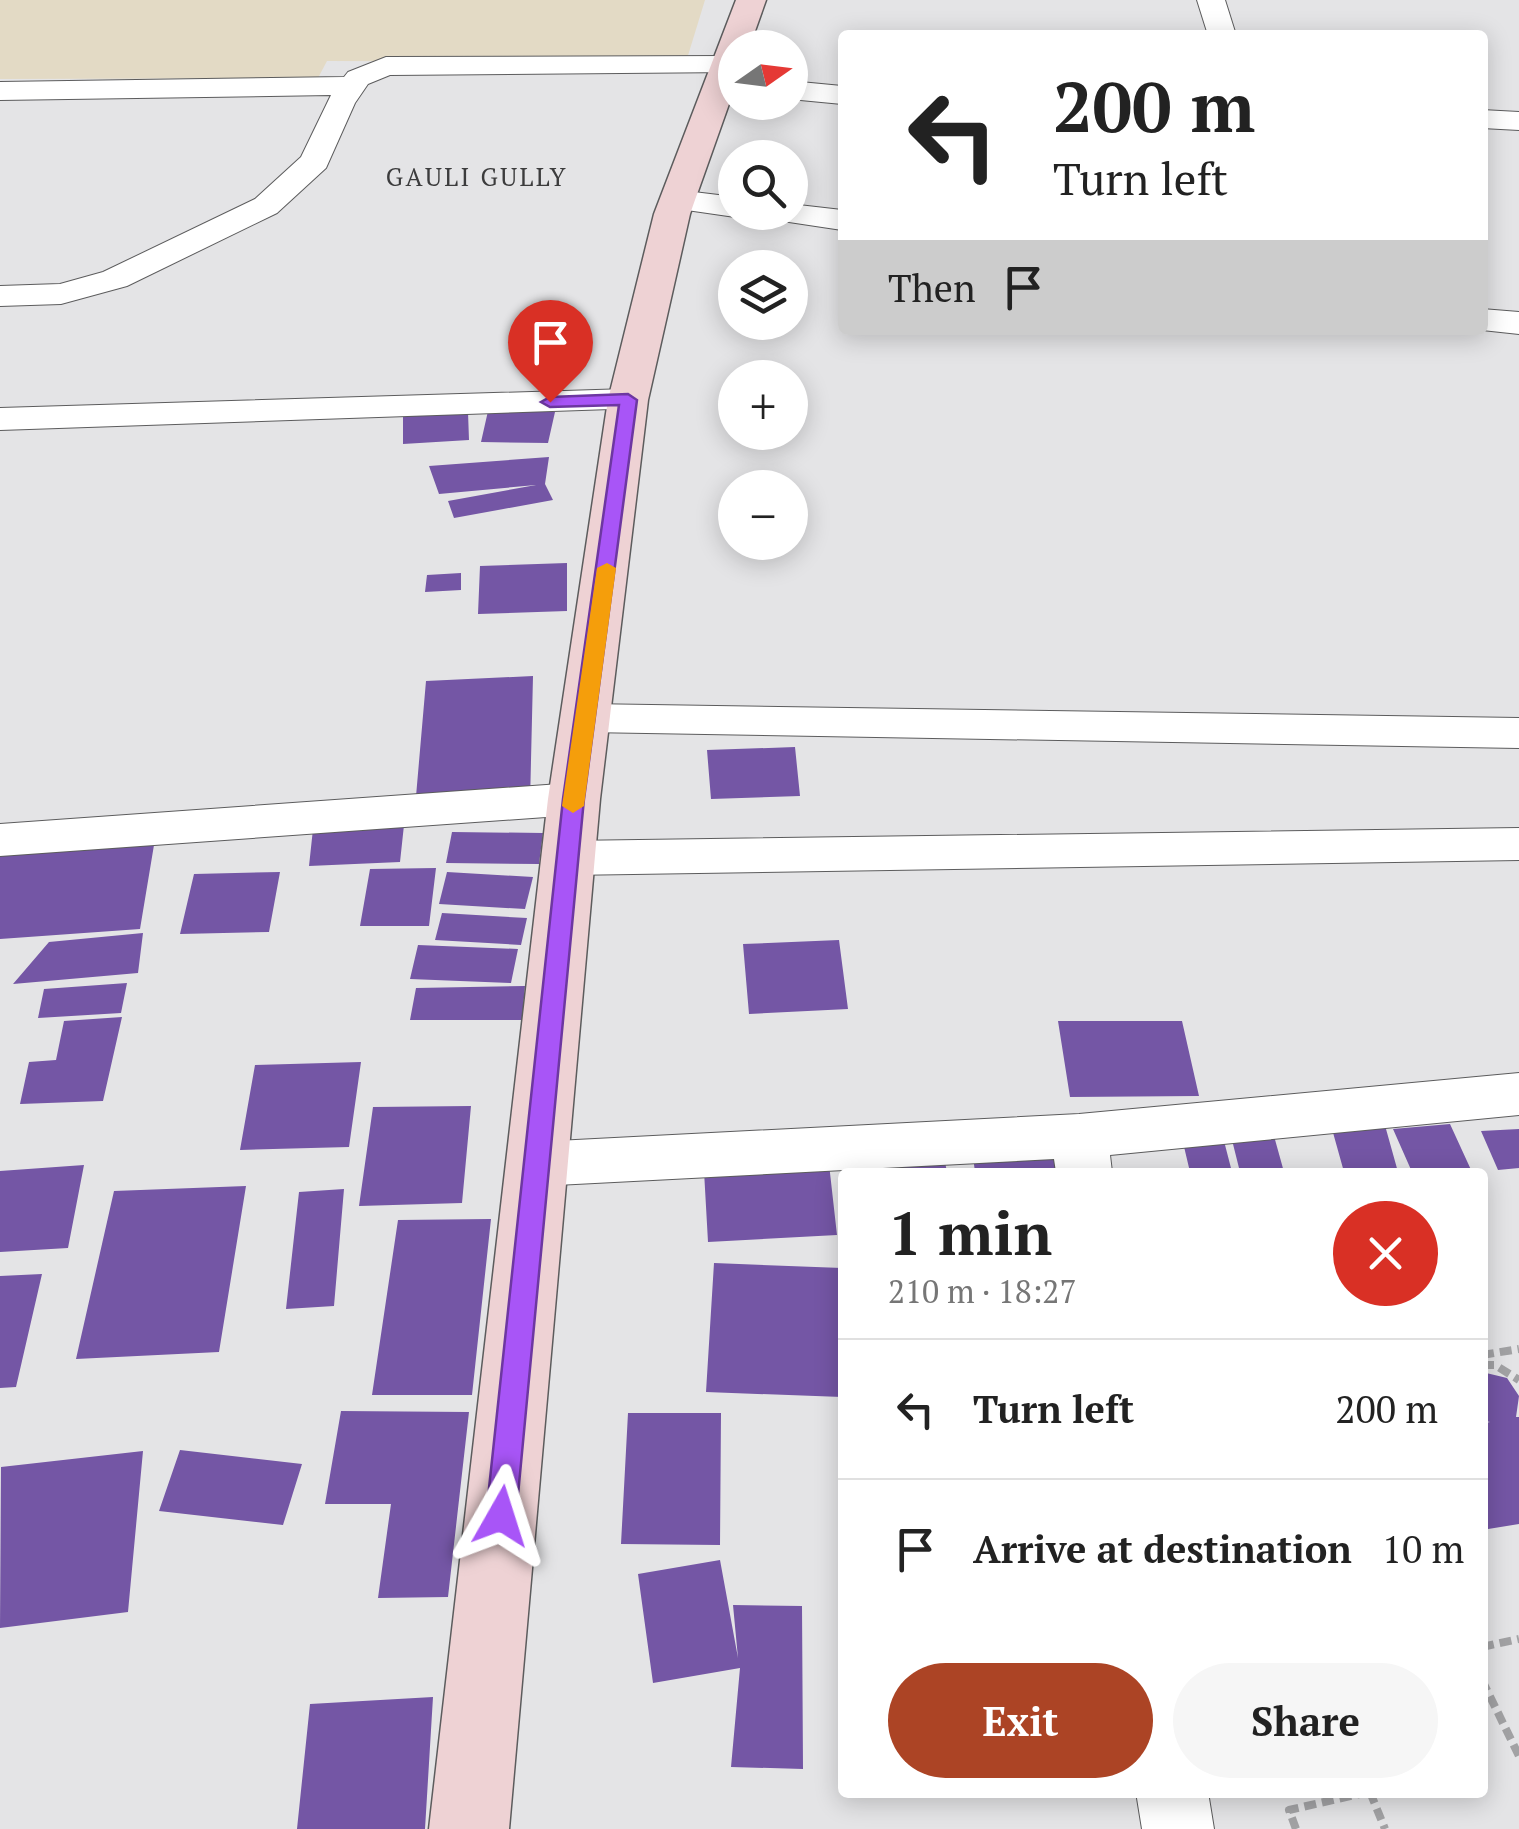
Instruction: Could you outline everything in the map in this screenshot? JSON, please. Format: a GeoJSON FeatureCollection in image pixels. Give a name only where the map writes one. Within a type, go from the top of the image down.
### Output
{"type":"FeatureCollection","features":[{"type":"Feature","properties":{"kind":"street"},"geometry":{"type":"LineString","coordinates":[[742,30],[751,0]]}},
{"type":"Feature","properties":{"kind":"street"},"geometry":{"type":"LineString","coordinates":[[1211,0],[1220,30]]}},
{"type":"Feature","properties":{"kind":"street"},"geometry":{"type":"LineString","coordinates":[[0,296],[60,294],[115,279],[266,206],[315,160],[340,103],[358,78],[386,66],[718,78]]}},
{"type":"Feature","properties":{"kind":"street"},"geometry":{"type":"LineString","coordinates":[[0,91],[352,86]]}},
{"type":"Feature","properties":{"kind":"street"},"geometry":{"type":"LineString","coordinates":[[808,92],[838,95]]}},
{"type":"Feature","properties":{"kind":"street"},"geometry":{"type":"LineString","coordinates":[[469,1829],[574,799],[628,400],[678,200],[718,100]]}},
{"type":"Feature","properties":{"kind":"street"},"geometry":{"type":"LineString","coordinates":[[1488,119],[1519,121]]}},
{"type":"Feature","properties":{"kind":"street"},"geometry":{"type":"LineString","coordinates":[[678,200],[718,205]]}},
{"type":"Feature","properties":{"kind":"street"},"geometry":{"type":"LineString","coordinates":[[808,216],[838,219]]}},
{"type":"Feature","properties":{"kind":"street"},"geometry":{"type":"LineString","coordinates":[[1488,320],[1519,323]]}},
{"type":"Feature","properties":{"kind":"street"},"geometry":{"type":"LineString","coordinates":[[0,418],[628,400]]}},
{"type":"Feature","properties":{"kind":"street"},"geometry":{"type":"LineString","coordinates":[[587,718],[1519,733]]}},
{"type":"Feature","properties":{"kind":"street"},"geometry":{"type":"LineString","coordinates":[[0,840],[574,799]]}},
{"type":"Feature","properties":{"kind":"street"},"geometry":{"type":"LineString","coordinates":[[568,858],[1519,844]]}},
{"type":"Feature","properties":{"kind":"street"},"geometry":{"type":"LineString","coordinates":[[536,1164],[1082,1154],[1519,1094]]}},
{"type":"Feature","properties":{"kind":"street"},"geometry":{"type":"LineString","coordinates":[[1173,1798],[1178,1829]]}},
{"type":"Feature","properties":{"kind":"path"},"geometry":{"type":"LineString","coordinates":[[1488,1354],[1519,1349]]}},
{"type":"Feature","properties":{"kind":"path"},"geometry":{"type":"LineString","coordinates":[[1488,1366],[1519,1380]]}},
{"type":"Feature","properties":{"kind":"path"},"geometry":{"type":"LineString","coordinates":[[1488,1647],[1519,1639]]}},
{"type":"Feature","properties":{"kind":"path"},"geometry":{"type":"LineString","coordinates":[[1488,1692],[1519,1756]]}},
{"type":"Feature","properties":{"kind":"path"},"geometry":{"type":"LineString","coordinates":[[1296,1829],[1288,1810],[1342,1798]]}},
{"type":"Feature","properties":{"kind":"path"},"geometry":{"type":"LineString","coordinates":[[1372,1798],[1385,1829]]}},
{"type":"Feature","properties":{"kind":"shaded area"},"geometry":{"type":"Polygon","coordinates":[[[0,0],[705,0],[686,62],[327,61],[318,78],[0,79],[0,0]]]}},
{"type":"Feature","properties":{"kind":"building"},"geometry":{"type":"Polygon","coordinates":[[[488,411],[555,412],[548,443],[481,442],[488,411]]]}},
{"type":"Feature","properties":{"kind":"building"},"geometry":{"type":"Polygon","coordinates":[[[468,412],[469,440],[403,444],[403,416],[468,412]]]}},
{"type":"Feature","properties":{"kind":"building"},"geometry":{"type":"Polygon","coordinates":[[[549,457],[545,484],[553,500],[454,518],[448,501],[536,485],[439,494],[429,466],[549,457]]]}},
{"type":"Feature","properties":{"kind":"building"},"geometry":{"type":"Polygon","coordinates":[[[567,563],[567,611],[478,614],[480,566],[567,563]]]}},
{"type":"Feature","properties":{"kind":"building"},"geometry":{"type":"Polygon","coordinates":[[[461,573],[461,590],[425,592],[427,575],[461,573]]]}},
{"type":"Feature","properties":{"kind":"building"},"geometry":{"type":"Polygon","coordinates":[[[533,676],[530,803],[415,808],[426,681],[533,676]]]}},
{"type":"Feature","properties":{"kind":"building"},"geometry":{"type":"Polygon","coordinates":[[[795,747],[800,796],[711,799],[707,750],[795,747]]]}},
{"type":"Feature","properties":{"kind":"building"},"geometry":{"type":"Polygon","coordinates":[[[404,825],[400,862],[309,866],[313,829],[404,825]]]}},
{"type":"Feature","properties":{"kind":"building"},"geometry":{"type":"Polygon","coordinates":[[[452,832],[543,833],[539,864],[446,863],[452,832]]]}},
{"type":"Feature","properties":{"kind":"building"},"geometry":{"type":"Polygon","coordinates":[[[154,845],[140,929],[0,939],[0,855],[154,845]]]}},
{"type":"Feature","properties":{"kind":"building"},"geometry":{"type":"Polygon","coordinates":[[[436,868],[429,926],[360,926],[370,869],[436,868]]]}},
{"type":"Feature","properties":{"kind":"building"},"geometry":{"type":"Polygon","coordinates":[[[280,872],[269,932],[180,934],[194,874],[280,872]]]}},
{"type":"Feature","properties":{"kind":"building"},"geometry":{"type":"Polygon","coordinates":[[[447,872],[533,877],[525,909],[439,904],[447,872]]]}},
{"type":"Feature","properties":{"kind":"building"},"geometry":{"type":"Polygon","coordinates":[[[442,913],[527,918],[521,945],[435,940],[442,913]]]}},
{"type":"Feature","properties":{"kind":"building"},"geometry":{"type":"Polygon","coordinates":[[[143,933],[138,973],[13,984],[49,942],[143,933]]]}},
{"type":"Feature","properties":{"kind":"building"},"geometry":{"type":"Polygon","coordinates":[[[839,940],[848,1009],[749,1014],[743,944],[839,940]]]}},
{"type":"Feature","properties":{"kind":"building"},"geometry":{"type":"Polygon","coordinates":[[[418,945],[518,949],[511,983],[410,979],[418,945]]]}},
{"type":"Feature","properties":{"kind":"building"},"geometry":{"type":"Polygon","coordinates":[[[127,983],[121,1013],[38,1018],[44,989],[127,983]]]}},
{"type":"Feature","properties":{"kind":"building"},"geometry":{"type":"Polygon","coordinates":[[[525,986],[522,1020],[410,1020],[416,988],[525,986]]]}},
{"type":"Feature","properties":{"kind":"building"},"geometry":{"type":"Polygon","coordinates":[[[122,1017],[103,1101],[20,1104],[29,1062],[56,1060],[64,1021],[122,1017]]]}},
{"type":"Feature","properties":{"kind":"building"},"geometry":{"type":"Polygon","coordinates":[[[1058,1021],[1182,1021],[1199,1096],[1070,1097],[1058,1021]]]}},
{"type":"Feature","properties":{"kind":"building"},"geometry":{"type":"Polygon","coordinates":[[[361,1062],[349,1147],[240,1150],[255,1065],[361,1062]]]}},
{"type":"Feature","properties":{"kind":"building"},"geometry":{"type":"Polygon","coordinates":[[[471,1106],[462,1203],[359,1206],[373,1107],[471,1106]]]}},
{"type":"Feature","properties":{"kind":"building"},"geometry":{"type":"Polygon","coordinates":[[[1450,1124],[1470,1168],[1410,1168],[1393,1129],[1450,1124]]]}},
{"type":"Feature","properties":{"kind":"building"},"geometry":{"type":"Polygon","coordinates":[[[1332,1129],[1386,1129],[1397,1168],[1343,1168],[1332,1129]]]}},
{"type":"Feature","properties":{"kind":"building"},"geometry":{"type":"Polygon","coordinates":[[[1519,1129],[1519,1168],[1498,1170],[1481,1131],[1519,1129]]]}},
{"type":"Feature","properties":{"kind":"building"},"geometry":{"type":"Polygon","coordinates":[[[1181,1134],[1224,1141],[1231,1168],[1189,1168],[1181,1134]]]}},
{"type":"Feature","properties":{"kind":"building"},"geometry":{"type":"Polygon","coordinates":[[[1231,1136],[1274,1136],[1283,1168],[1239,1168],[1231,1136]]]}},
{"type":"Feature","properties":{"kind":"building"},"geometry":{"type":"Polygon","coordinates":[[[1067,1156],[1069,1168],[974,1168],[973,1157],[1067,1156]]]}},
{"type":"Feature","properties":{"kind":"building"},"geometry":{"type":"Polygon","coordinates":[[[945,1162],[946,1168],[882,1168],[882,1165],[945,1162]]]}},
{"type":"Feature","properties":{"kind":"building"},"geometry":{"type":"Polygon","coordinates":[[[829,1164],[837,1235],[708,1242],[704,1171],[829,1164]]]}},
{"type":"Feature","properties":{"kind":"building"},"geometry":{"type":"Polygon","coordinates":[[[84,1165],[68,1248],[0,1252],[0,1171],[84,1165]]]}},
{"type":"Feature","properties":{"kind":"building"},"geometry":{"type":"Polygon","coordinates":[[[246,1186],[219,1352],[76,1359],[114,1191],[246,1186]]]}},
{"type":"Feature","properties":{"kind":"building"},"geometry":{"type":"Polygon","coordinates":[[[344,1189],[334,1306],[286,1309],[299,1192],[344,1189]]]}},
{"type":"Feature","properties":{"kind":"building"},"geometry":{"type":"Polygon","coordinates":[[[491,1219],[472,1395],[372,1395],[398,1220],[491,1219]]]}},
{"type":"Feature","properties":{"kind":"building"},"geometry":{"type":"Polygon","coordinates":[[[714,1263],[838,1268],[838,1397],[706,1392],[714,1263]]]}},
{"type":"Feature","properties":{"kind":"building"},"geometry":{"type":"Polygon","coordinates":[[[42,1274],[16,1387],[0,1388],[0,1276],[42,1274]]]}},
{"type":"Feature","properties":{"kind":"building"},"geometry":{"type":"Polygon","coordinates":[[[1488,1373],[1507,1378],[1519,1396],[1519,1524],[1488,1529],[1488,1422],[1488,1373]]]}},
{"type":"Feature","properties":{"kind":"building"},"geometry":{"type":"Polygon","coordinates":[[[341,1411],[469,1412],[448,1597],[378,1598],[391,1504],[325,1504],[341,1411]]]}},
{"type":"Feature","properties":{"kind":"building"},"geometry":{"type":"Polygon","coordinates":[[[628,1413],[721,1413],[720,1545],[621,1544],[628,1413]]]}},
{"type":"Feature","properties":{"kind":"building"},"geometry":{"type":"Polygon","coordinates":[[[180,1450],[302,1464],[283,1525],[159,1511],[180,1450]]]}},
{"type":"Feature","properties":{"kind":"building"},"geometry":{"type":"Polygon","coordinates":[[[143,1451],[128,1612],[0,1628],[1,1467],[143,1451]]]}},
{"type":"Feature","properties":{"kind":"building"},"geometry":{"type":"Polygon","coordinates":[[[720,1560],[738,1658],[733,1605],[802,1606],[803,1769],[731,1767],[740,1668],[653,1683],[638,1574],[720,1560]]]}},
{"type":"Feature","properties":{"kind":"building"},"geometry":{"type":"Polygon","coordinates":[[[433,1697],[425,1829],[297,1829],[310,1704],[433,1697]]]}},
{"type":"Feature","properties":{"kind":"slow traffic"},"geometry":{"type":"LineString","coordinates":[[573,806],[607,568]]}},
{"type":"Feature","properties":{"kind":"district","name":"GAULI GULLY"},"geometry":{"type":"Point","coordinates":[477,177]}},
{"type":"Feature","properties":{"kind":"route"},"geometry":{"type":"LineString","coordinates":[[501,1516],[574,799],[628,400],[550,402]]}}]}
